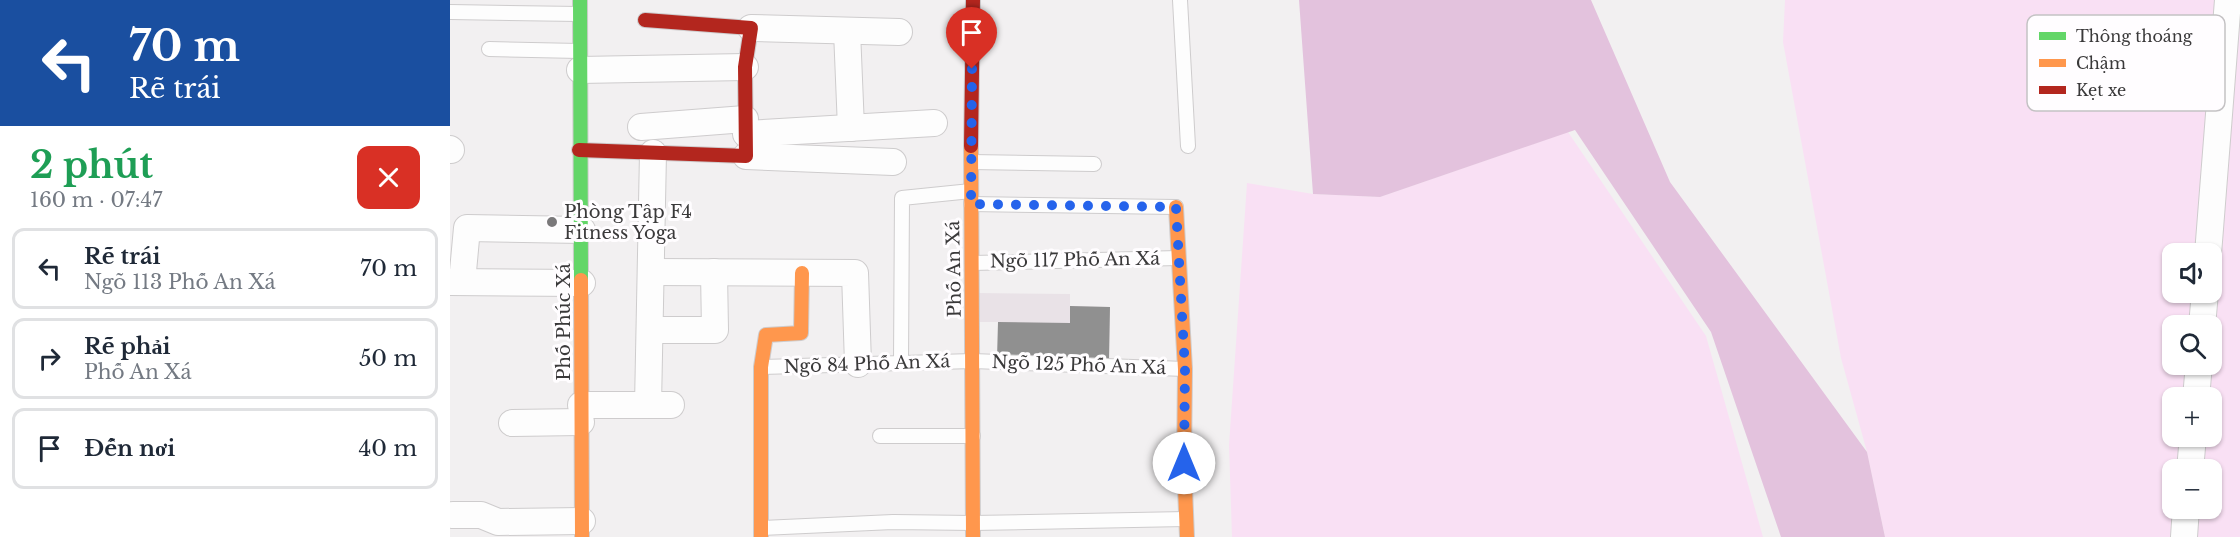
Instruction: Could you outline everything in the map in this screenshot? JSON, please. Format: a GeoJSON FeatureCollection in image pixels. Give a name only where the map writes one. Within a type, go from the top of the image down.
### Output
{"type":"FeatureCollection","features":[{"type":"Feature","properties":{"kind":"street","name":"Phố An Xá"},"geometry":{"type":"LineString","coordinates":[[973,0],[971,162],[973,530]]}},
{"type":"Feature","properties":{"kind":"street"},"geometry":{"type":"LineString","coordinates":[[2225,38],[2228,0]]}},
{"type":"Feature","properties":{"kind":"street","name":"Phố Phúc Xá"},"geometry":{"type":"LineString","coordinates":[[579,7],[582,529]]}},
{"type":"Feature","properties":{"kind":"street"},"geometry":{"type":"LineString","coordinates":[[645,20],[751,28],[898,32]]}},
{"type":"Feature","properties":{"kind":"street"},"geometry":{"type":"LineString","coordinates":[[746,137],[745,67],[751,28]]}},
{"type":"Feature","properties":{"kind":"street"},"geometry":{"type":"LineString","coordinates":[[847,31],[851,128]]}},
{"type":"Feature","properties":{"kind":"street"},"geometry":{"type":"LineString","coordinates":[[579,60],[745,67]]}},
{"type":"Feature","properties":{"kind":"street"},"geometry":{"type":"LineString","coordinates":[[2209,243],[2219,111]]}},
{"type":"Feature","properties":{"kind":"street"},"geometry":{"type":"LineString","coordinates":[[579,150],[653,153],[746,137],[934,123]]}},
{"type":"Feature","properties":{"kind":"street"},"geometry":{"type":"LineString","coordinates":[[641,127],[746,137],[893,162]]}},
{"type":"Feature","properties":{"kind":"street"},"geometry":{"type":"LineString","coordinates":[[512,423],[660,405],[650,330],[653,153]]}},
{"type":"Feature","properties":{"kind":"street"},"geometry":{"type":"LineString","coordinates":[[1176,207],[1185,369],[1184,463],[1187,537]]}},
{"type":"Feature","properties":{"kind":"street"},"geometry":{"type":"LineString","coordinates":[[582,230],[467,228],[456,282],[582,283]]}},
{"type":"Feature","properties":{"kind":"street"},"geometry":{"type":"LineString","coordinates":[[651,272],[855,273],[858,364]]}},
{"type":"Feature","properties":{"kind":"street"},"geometry":{"type":"LineString","coordinates":[[650,330],[715,330],[714,272]]}},
{"type":"Feature","properties":{"kind":"street"},"geometry":{"type":"LineString","coordinates":[[761,532],[761,367],[766,335],[801,333],[802,273]]}},
{"type":"Feature","properties":{"kind":"street"},"geometry":{"type":"LineString","coordinates":[[453,515],[481,515],[498,522],[582,529]]}},
{"type":"Feature","properties":{"kind":"street"},"geometry":{"type":"LineString","coordinates":[[2184,537],[2185,519]]}},
{"type":"Feature","properties":{"kind":"lane"},"geometry":{"type":"LineString","coordinates":[[1180,0],[1188,146]]}},
{"type":"Feature","properties":{"kind":"lane"},"geometry":{"type":"LineString","coordinates":[[450,12],[579,7]]}},
{"type":"Feature","properties":{"kind":"lane"},"geometry":{"type":"LineString","coordinates":[[489,49],[579,60]]}},
{"type":"Feature","properties":{"kind":"lane"},"geometry":{"type":"LineString","coordinates":[[971,162],[1094,164]]}},
{"type":"Feature","properties":{"kind":"lane"},"geometry":{"type":"LineString","coordinates":[[901,363],[902,198],[971,198],[1176,207]]}},
{"type":"Feature","properties":{"kind":"lane","name":"Ngõ 117 Phố An Xá"},"geometry":{"type":"LineString","coordinates":[[972,263],[1178,258]]}},
{"type":"Feature","properties":{"kind":"lane","name":"Ngõ 84 Phố An Xá"},"geometry":{"type":"LineString","coordinates":[[761,367],[973,361]]}},
{"type":"Feature","properties":{"kind":"lane","name":"Ngõ 125 Phố An Xá"},"geometry":{"type":"LineString","coordinates":[[973,361],[1185,369]]}},
{"type":"Feature","properties":{"kind":"lane"},"geometry":{"type":"LineString","coordinates":[[880,436],[973,436]]}},
{"type":"Feature","properties":{"kind":"lane"},"geometry":{"type":"LineString","coordinates":[[761,532],[893,522],[973,530],[1186,519]]}},
{"type":"Feature","properties":{"kind":"shaded area"},"geometry":{"type":"Polygon","coordinates":[[[1299,0],[1591,0],[1670,182],[1867,452],[1885,537],[1781,537],[1711,332],[1575,130],[1380,197],[1313,194],[1299,0]]]}},
{"type":"Feature","properties":{"kind":"shaded area"},"geometry":{"type":"Polygon","coordinates":[[[1785,0],[2240,0],[2240,537],[1885,537],[1867,452],[1841,358],[1783,42],[1785,0]]]}},
{"type":"Feature","properties":{"kind":"shaded area"},"geometry":{"type":"Polygon","coordinates":[[[1568,132],[1706,336],[1763,537],[1232,537],[1229,445],[1247,183],[1313,194],[1380,197],[1568,132]]]}},
{"type":"Feature","properties":{"kind":"shaded area"},"geometry":{"type":"Polygon","coordinates":[[[977,293],[1070,294],[1070,306],[1110,307],[1109,360],[998,322],[977,322],[977,293]]]}},
{"type":"Feature","properties":{"kind":"building"},"geometry":{"type":"Polygon","coordinates":[[[1070,306],[1110,307],[1109,360],[997,358],[998,322],[1070,323],[1070,306]]]}},
{"type":"Feature","properties":{"kind":"traffic: fast"},"geometry":{"type":"LineString","coordinates":[[580,0],[581,280]]}},
{"type":"Feature","properties":{"kind":"traffic: slow"},"geometry":{"type":"LineString","coordinates":[[971,146],[973,537]]}},
{"type":"Feature","properties":{"kind":"traffic: slow"},"geometry":{"type":"LineString","coordinates":[[1176,207],[1185,369],[1184,463],[1187,537]]}},
{"type":"Feature","properties":{"kind":"traffic: slow"},"geometry":{"type":"LineString","coordinates":[[761,537],[761,367],[766,335],[801,333],[802,273]]}},
{"type":"Feature","properties":{"kind":"traffic: slow"},"geometry":{"type":"LineString","coordinates":[[581,280],[582,537]]}},
{"type":"Feature","properties":{"kind":"traffic: jam"},"geometry":{"type":"LineString","coordinates":[[971,146],[973,0]]}},
{"type":"Feature","properties":{"kind":"traffic: jam"},"geometry":{"type":"LineString","coordinates":[[579,150],[746,156],[745,67],[751,28],[645,20]]}},
{"type":"Feature","properties":{"kind":"place","name":"Phòng Tập F4 Fitness Yoga"},"geometry":{"type":"Point","coordinates":[552,222]}},
{"type":"Feature","properties":{"kind":"route"},"geometry":{"type":"LineString","coordinates":[[972,69],[971,204],[1176,207],[1185,369],[1184,463]]}}]}
